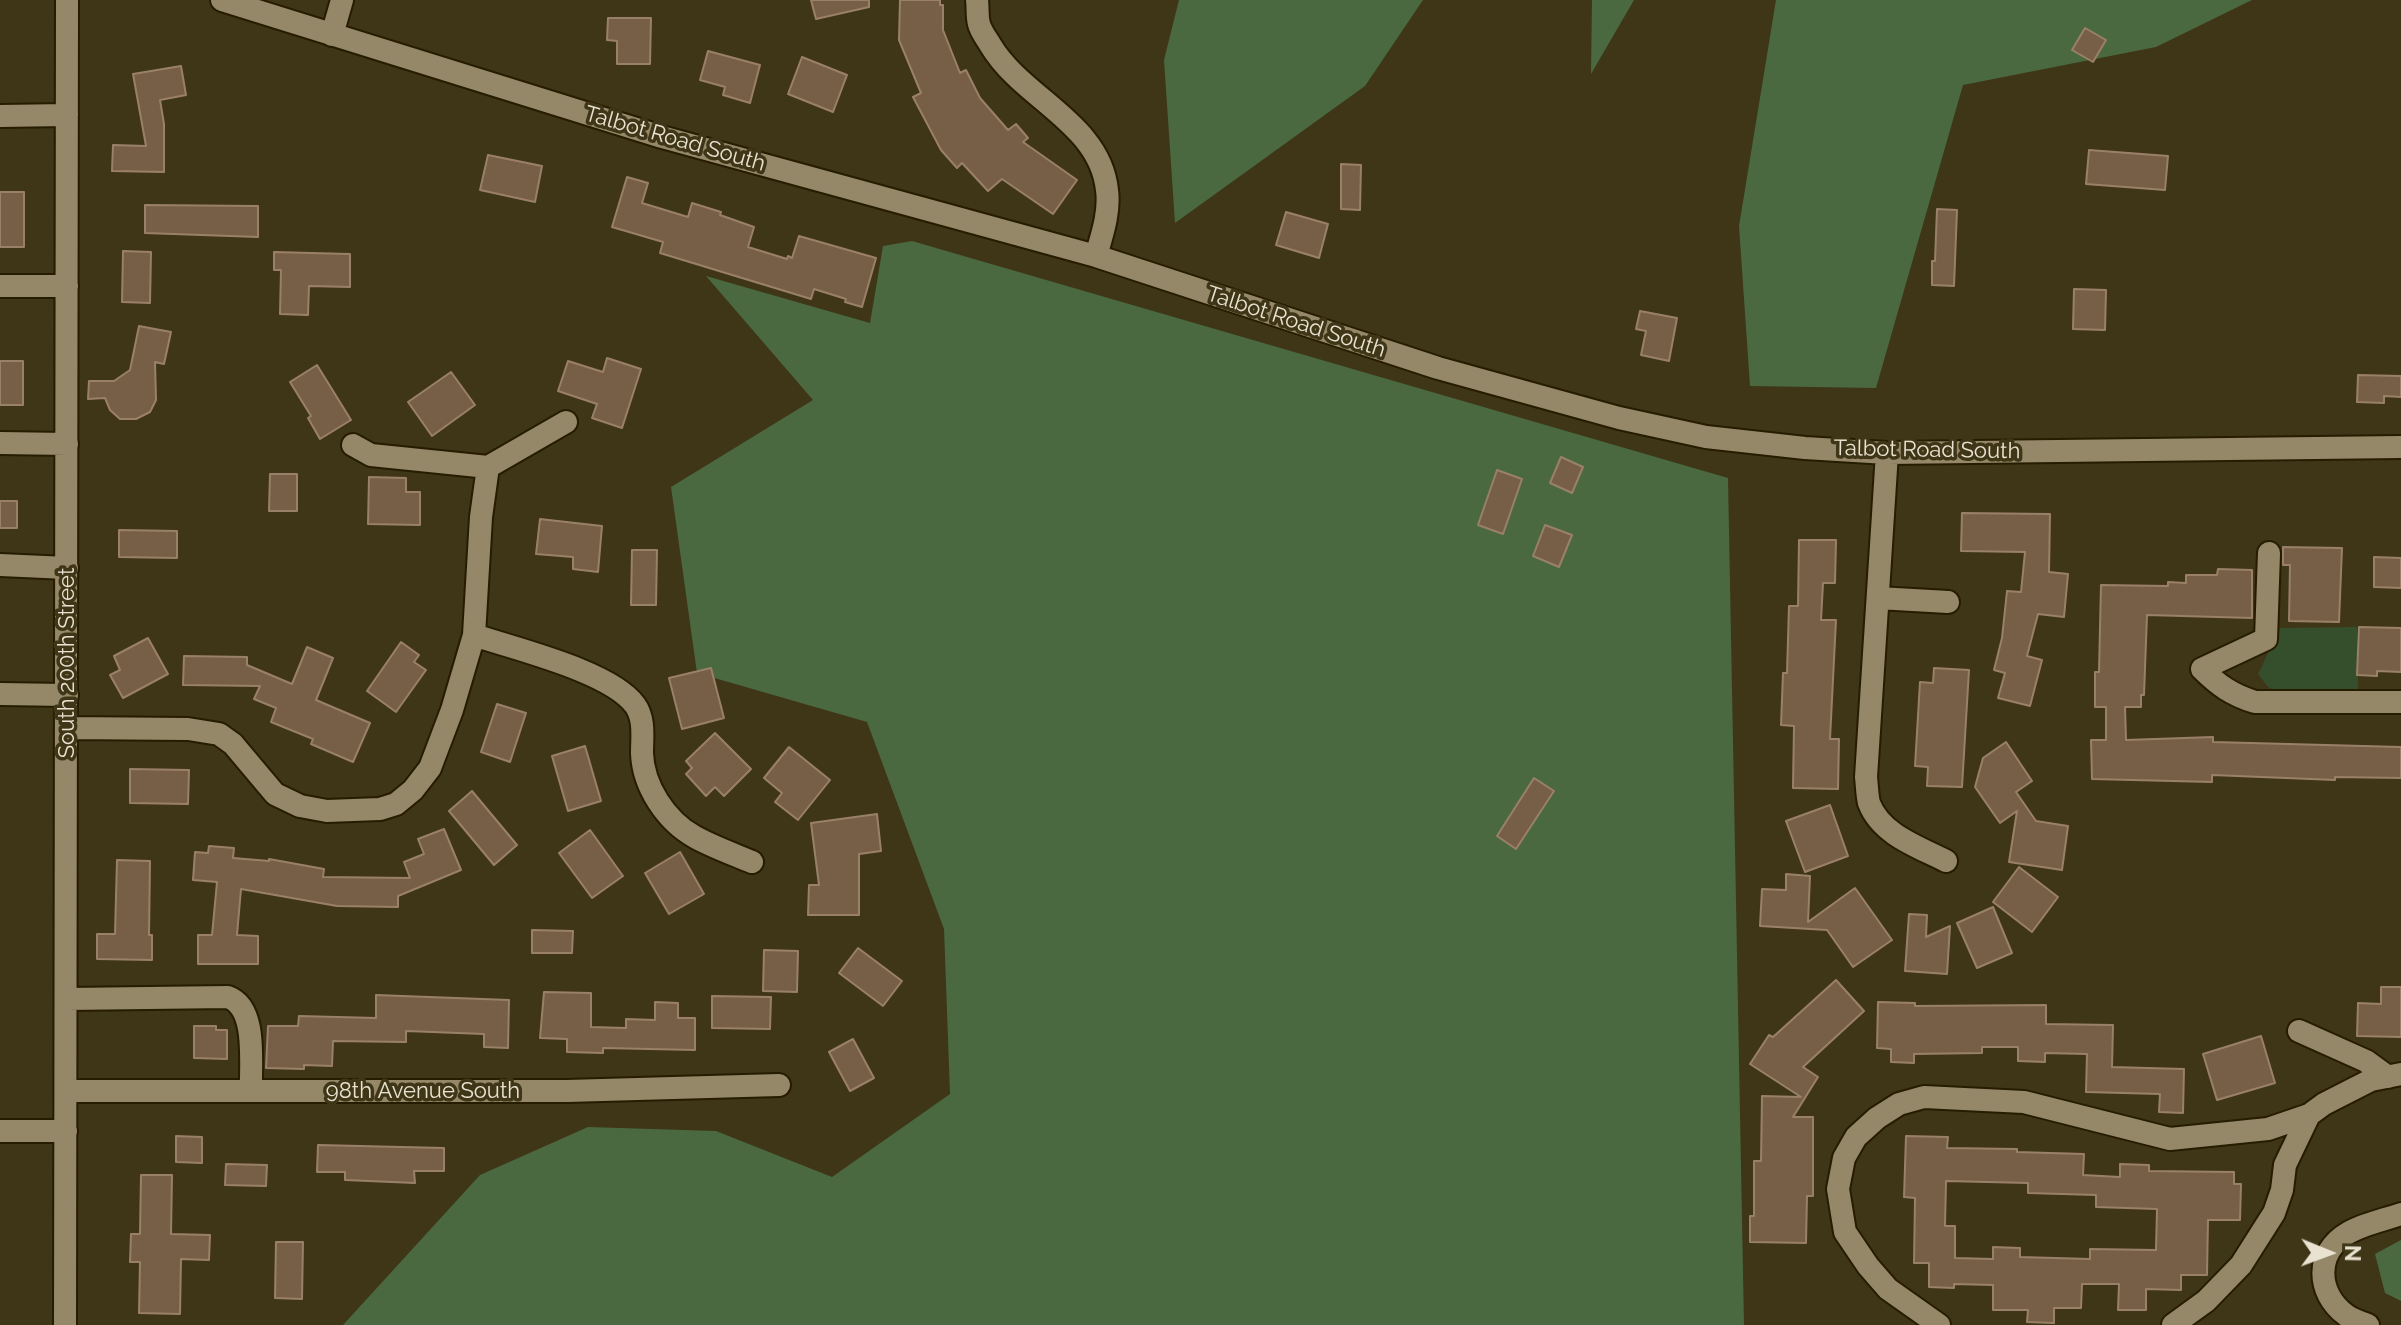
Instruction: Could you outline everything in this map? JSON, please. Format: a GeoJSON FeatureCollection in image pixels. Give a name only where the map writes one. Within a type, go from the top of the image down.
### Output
{"type":"FeatureCollection","features":[{"type":"Feature","properties":{"kind":"street","name":"South 200th Street"},"geometry":{"type":"LineString","coordinates":[[65,1325],[67,0]]}},
{"type":"Feature","properties":{"kind":"street","name":"Talbot Road South"},"geometry":{"type":"LineString","coordinates":[[222,0],[662,137],[1096,256],[1438,368],[1619,418],[1706,437],[1887,453],[2401,447]]}},
{"type":"Feature","properties":{"kind":"street"},"geometry":{"type":"LineString","coordinates":[[332,35],[342,0]]}},
{"type":"Feature","properties":{"kind":"street"},"geometry":{"type":"LineString","coordinates":[[977,0],[979,26],[996,54],[1019,80],[1068,121],[1094,148],[1108,191],[1107,215],[1096,256]]}},
{"type":"Feature","properties":{"kind":"street"},"geometry":{"type":"LineString","coordinates":[[0,116],[67,115]]}},
{"type":"Feature","properties":{"kind":"street"},"geometry":{"type":"LineString","coordinates":[[0,286],[67,286]]}},
{"type":"Feature","properties":{"kind":"street"},"geometry":{"type":"LineString","coordinates":[[353,445],[371,455],[488,467],[566,422]]}},
{"type":"Feature","properties":{"kind":"street"},"geometry":{"type":"LineString","coordinates":[[0,443],[67,444]]}},
{"type":"Feature","properties":{"kind":"street"},"geometry":{"type":"LineString","coordinates":[[1887,453],[1866,777],[1869,802],[1880,822],[1901,838],[1946,861]]}},
{"type":"Feature","properties":{"kind":"street"},"geometry":{"type":"LineString","coordinates":[[67,728],[188,729],[219,734],[233,744],[275,794],[300,806],[327,811],[380,809],[396,804],[413,790],[430,768],[452,710],[474,635],[481,517],[488,467]]}},
{"type":"Feature","properties":{"kind":"street"},"geometry":{"type":"LineString","coordinates":[[2269,553],[2266,639],[2202,669],[2220,687],[2255,702],[2401,702]]}},
{"type":"Feature","properties":{"kind":"street"},"geometry":{"type":"LineString","coordinates":[[0,565],[67,568]]}},
{"type":"Feature","properties":{"kind":"street"},"geometry":{"type":"LineString","coordinates":[[1878,598],[1948,602]]}},
{"type":"Feature","properties":{"kind":"street"},"geometry":{"type":"LineString","coordinates":[[474,635],[592,674],[616,688],[636,706],[644,731],[642,754],[646,782],[667,813],[694,837],[752,862]]}},
{"type":"Feature","properties":{"kind":"street"},"geometry":{"type":"LineString","coordinates":[[0,694],[67,695]]}},
{"type":"Feature","properties":{"kind":"street"},"geometry":{"type":"LineString","coordinates":[[67,999],[228,997],[236,1000],[247,1015],[251,1091]]}},
{"type":"Feature","properties":{"kind":"street"},"geometry":{"type":"LineString","coordinates":[[2299,1031],[2394,1075]]}},
{"type":"Feature","properties":{"kind":"street"},"geometry":{"type":"LineString","coordinates":[[1939,1325],[1888,1289],[1845,1232],[1838,1189],[1844,1158],[1856,1137],[1899,1104],[1924,1097],[2024,1102],[2170,1139],[2268,1129],[2309,1115],[2371,1080],[2394,1075]]}},
{"type":"Feature","properties":{"kind":"street","name":"98th Avenue South"},"geometry":{"type":"LineString","coordinates":[[66,1091],[567,1091],[779,1085]]}},
{"type":"Feature","properties":{"kind":"street"},"geometry":{"type":"LineString","coordinates":[[2173,1325],[2206,1301],[2241,1265],[2274,1213],[2282,1190],[2285,1165],[2309,1115]]}},
{"type":"Feature","properties":{"kind":"street"},"geometry":{"type":"LineString","coordinates":[[0,1131],[66,1131]]}},
{"type":"Feature","properties":{"kind":"street"},"geometry":{"type":"LineString","coordinates":[[2252,1131],[2285,1165]]}},
{"type":"Feature","properties":{"kind":"street"},"geometry":{"type":"LineString","coordinates":[[2368,1325],[2346,1316],[2330,1299],[2323,1279],[2324,1259],[2334,1244],[2349,1232],[2401,1214]]}},
{"type":"Feature","properties":{"kind":"green space"},"geometry":{"type":"Polygon","coordinates":[[[1179,0],[1423,0],[1365,86],[1175,223],[1164,60],[1179,0]]]}},
{"type":"Feature","properties":{"kind":"green space"},"geometry":{"type":"Polygon","coordinates":[[[1592,0],[1634,0],[1591,74],[1592,0]]]}},
{"type":"Feature","properties":{"kind":"green space"},"geometry":{"type":"Polygon","coordinates":[[[1776,0],[2252,0],[2156,47],[1963,85],[1876,388],[1750,386],[1739,226],[1776,0]]]}},
{"type":"Feature","properties":{"kind":"green space"},"geometry":{"type":"Polygon","coordinates":[[[912,241],[1728,478],[1744,1325],[343,1325],[480,1175],[588,1127],[716,1131],[832,1177],[950,1094],[944,929],[867,722],[697,673],[671,487],[813,400],[706,276],[870,323],[883,246],[912,241]]]}},
{"type":"Feature","properties":{"kind":"green space"},"geometry":{"type":"Polygon","coordinates":[[[2357,627],[2358,691],[2278,692],[2268,687],[2258,674],[2280,628],[2357,627]]]}},
{"type":"Feature","properties":{"kind":"green space"},"geometry":{"type":"Polygon","coordinates":[[[2401,1240],[2401,1301],[2385,1293],[2375,1254],[2401,1240]]]}},
{"type":"Feature","properties":{"kind":"building"},"geometry":{"type":"Polygon","coordinates":[[[811,0],[869,0],[869,7],[816,19],[811,0]]]}},
{"type":"Feature","properties":{"kind":"building"},"geometry":{"type":"Polygon","coordinates":[[[900,0],[940,0],[940,5],[943,5],[943,30],[960,73],[966,70],[980,98],[1008,130],[1016,124],[1028,138],[1023,142],[1077,180],[1053,214],[1002,179],[988,191],[962,163],[957,168],[941,150],[913,97],[921,93],[899,40],[900,0]]]}},
{"type":"Feature","properties":{"kind":"building"},"geometry":{"type":"Polygon","coordinates":[[[608,18],[651,18],[650,64],[617,64],[617,41],[607,40],[608,18]]]}},
{"type":"Feature","properties":{"kind":"building"},"geometry":{"type":"Polygon","coordinates":[[[2085,28],[2106,40],[2093,62],[2072,50],[2085,28]]]}},
{"type":"Feature","properties":{"kind":"building"},"geometry":{"type":"Polygon","coordinates":[[[708,51],[760,65],[750,103],[723,95],[725,87],[700,80],[708,51]]]}},
{"type":"Feature","properties":{"kind":"building"},"geometry":{"type":"Polygon","coordinates":[[[802,57],[847,75],[833,112],[788,94],[802,57]]]}},
{"type":"Feature","properties":{"kind":"building"},"geometry":{"type":"Polygon","coordinates":[[[181,66],[186,95],[160,100],[164,124],[164,172],[112,171],[113,145],[146,146],[133,74],[181,66]]]}},
{"type":"Feature","properties":{"kind":"building"},"geometry":{"type":"Polygon","coordinates":[[[2089,150],[2168,156],[2165,190],[2086,184],[2089,150]]]}},
{"type":"Feature","properties":{"kind":"building"},"geometry":{"type":"Polygon","coordinates":[[[488,155],[542,166],[535,202],[480,190],[488,155]]]}},
{"type":"Feature","properties":{"kind":"building"},"geometry":{"type":"Polygon","coordinates":[[[1341,164],[1361,165],[1360,210],[1341,209],[1341,164]]]}},
{"type":"Feature","properties":{"kind":"building"},"geometry":{"type":"Polygon","coordinates":[[[627,177],[648,183],[642,203],[688,217],[692,203],[754,227],[748,247],[792,258],[799,236],[876,258],[862,307],[814,289],[811,299],[660,253],[663,242],[612,227],[627,177]]]}},
{"type":"Feature","properties":{"kind":"building"},"geometry":{"type":"Polygon","coordinates":[[[0,192],[24,192],[24,247],[0,247],[0,192]]]}},
{"type":"Feature","properties":{"kind":"building"},"geometry":{"type":"Polygon","coordinates":[[[145,205],[258,206],[258,237],[145,233],[145,205]]]}},
{"type":"Feature","properties":{"kind":"building"},"geometry":{"type":"Polygon","coordinates":[[[1937,209],[1957,210],[1954,286],[1932,285],[1937,209]]]}},
{"type":"Feature","properties":{"kind":"building"},"geometry":{"type":"Polygon","coordinates":[[[1286,212],[1328,224],[1319,258],[1276,245],[1286,212]]]}},
{"type":"Feature","properties":{"kind":"building"},"geometry":{"type":"Polygon","coordinates":[[[123,251],[151,252],[150,303],[122,302],[123,251]]]}},
{"type":"Feature","properties":{"kind":"building"},"geometry":{"type":"Polygon","coordinates":[[[274,252],[350,254],[350,287],[309,286],[308,315],[280,314],[281,270],[274,270],[274,252]]]}},
{"type":"Feature","properties":{"kind":"building"},"geometry":{"type":"Polygon","coordinates":[[[2074,289],[2106,290],[2105,330],[2073,329],[2074,289]]]}},
{"type":"Feature","properties":{"kind":"building"},"geometry":{"type":"Polygon","coordinates":[[[1640,311],[1677,318],[1669,361],[1641,355],[1646,331],[1636,329],[1640,311]]]}},
{"type":"Feature","properties":{"kind":"building"},"geometry":{"type":"Polygon","coordinates":[[[139,326],[171,332],[164,364],[155,362],[156,400],[150,412],[136,419],[120,419],[110,410],[105,398],[88,399],[89,381],[114,381],[130,370],[139,326]]]}},
{"type":"Feature","properties":{"kind":"building"},"geometry":{"type":"Polygon","coordinates":[[[607,358],[641,369],[622,428],[592,418],[597,404],[558,391],[568,361],[603,372],[607,358]]]}},
{"type":"Feature","properties":{"kind":"building"},"geometry":{"type":"Polygon","coordinates":[[[0,361],[23,361],[23,405],[0,405],[0,361]]]}},
{"type":"Feature","properties":{"kind":"building"},"geometry":{"type":"Polygon","coordinates":[[[317,365],[351,420],[320,439],[308,418],[311,416],[290,382],[317,365]]]}},
{"type":"Feature","properties":{"kind":"building"},"geometry":{"type":"Polygon","coordinates":[[[451,372],[475,405],[432,436],[408,402],[451,372]]]}},
{"type":"Feature","properties":{"kind":"building"},"geometry":{"type":"Polygon","coordinates":[[[2358,375],[2401,376],[2401,397],[2384,396],[2384,403],[2357,402],[2358,375]]]}},
{"type":"Feature","properties":{"kind":"building"},"geometry":{"type":"Polygon","coordinates":[[[1561,457],[1583,467],[1572,493],[1550,483],[1561,457]]]}},
{"type":"Feature","properties":{"kind":"building"},"geometry":{"type":"Polygon","coordinates":[[[1497,470],[1522,479],[1503,534],[1478,525],[1497,470]]]}},
{"type":"Feature","properties":{"kind":"building"},"geometry":{"type":"Polygon","coordinates":[[[270,474],[297,474],[297,511],[269,511],[270,474]]]}},
{"type":"Feature","properties":{"kind":"building"},"geometry":{"type":"Polygon","coordinates":[[[369,477],[406,478],[406,492],[420,492],[420,525],[368,524],[369,477]]]}},
{"type":"Feature","properties":{"kind":"building"},"geometry":{"type":"Polygon","coordinates":[[[0,501],[17,501],[17,528],[0,528],[0,501]]]}},
{"type":"Feature","properties":{"kind":"building"},"geometry":{"type":"Polygon","coordinates":[[[1962,513],[2050,514],[2049,572],[2068,574],[2064,617],[2038,614],[2027,656],[2042,660],[2030,706],[1998,698],[2005,673],[1994,670],[2002,638],[2007,591],[2021,592],[2025,552],[1961,551],[1962,513]]]}},
{"type":"Feature","properties":{"kind":"building"},"geometry":{"type":"Polygon","coordinates":[[[540,519],[602,526],[598,572],[573,569],[573,557],[536,554],[540,519]]]}},
{"type":"Feature","properties":{"kind":"building"},"geometry":{"type":"Polygon","coordinates":[[[1545,525],[1572,535],[1559,567],[1533,556],[1545,525]]]}},
{"type":"Feature","properties":{"kind":"building"},"geometry":{"type":"Polygon","coordinates":[[[119,530],[177,531],[177,558],[119,557],[119,530]]]}},
{"type":"Feature","properties":{"kind":"building"},"geometry":{"type":"Polygon","coordinates":[[[1799,540],[1836,540],[1835,583],[1823,583],[1821,620],[1836,620],[1830,739],[1839,739],[1838,789],[1793,788],[1794,726],[1781,725],[1783,673],[1787,673],[1789,606],[1798,606],[1799,540]]]}},
{"type":"Feature","properties":{"kind":"building"},"geometry":{"type":"Polygon","coordinates":[[[2283,547],[2342,548],[2339,622],[2289,621],[2290,565],[2283,565],[2283,547]]]}},
{"type":"Feature","properties":{"kind":"building"},"geometry":{"type":"Polygon","coordinates":[[[632,550],[657,550],[656,605],[631,605],[632,550]]]}},
{"type":"Feature","properties":{"kind":"building"},"geometry":{"type":"Polygon","coordinates":[[[2374,557],[2401,558],[2401,588],[2374,587],[2374,557]]]}},
{"type":"Feature","properties":{"kind":"building"},"geometry":{"type":"Polygon","coordinates":[[[2218,569],[2252,570],[2252,618],[2147,615],[2144,695],[2141,695],[2141,707],[2125,707],[2126,740],[2213,737],[2213,742],[2401,747],[2401,778],[2335,777],[2335,780],[2212,775],[2212,782],[2092,779],[2091,740],[2106,740],[2106,707],[2095,707],[2101,585],[2168,586],[2168,582],[2186,583],[2186,575],[2217,575],[2218,569]]]}},
{"type":"Feature","properties":{"kind":"building"},"geometry":{"type":"Polygon","coordinates":[[[2359,627],[2401,628],[2401,672],[2377,671],[2377,676],[2357,675],[2359,627]]]}},
{"type":"Feature","properties":{"kind":"building"},"geometry":{"type":"Polygon","coordinates":[[[148,638],[168,674],[123,698],[110,675],[120,670],[114,656],[148,638]]]}},
{"type":"Feature","properties":{"kind":"building"},"geometry":{"type":"Polygon","coordinates":[[[401,642],[419,655],[414,662],[426,670],[396,712],[367,691],[401,642]]]}},
{"type":"Feature","properties":{"kind":"building"},"geometry":{"type":"Polygon","coordinates":[[[307,647],[333,658],[316,700],[370,723],[353,762],[311,744],[313,739],[271,722],[276,708],[254,699],[260,686],[183,685],[184,656],[247,657],[247,665],[292,684],[307,647]]]}},
{"type":"Feature","properties":{"kind":"building"},"geometry":{"type":"Polygon","coordinates":[[[711,668],[724,718],[682,729],[669,678],[711,668]]]}},
{"type":"Feature","properties":{"kind":"building"},"geometry":{"type":"Polygon","coordinates":[[[1934,668],[1969,670],[1962,787],[1927,786],[1928,767],[1915,766],[1920,682],[1933,683],[1934,668]]]}},
{"type":"Feature","properties":{"kind":"building"},"geometry":{"type":"Polygon","coordinates":[[[497,704],[526,713],[510,762],[481,752],[497,704]]]}},
{"type":"Feature","properties":{"kind":"building"},"geometry":{"type":"Polygon","coordinates":[[[715,733],[751,769],[724,796],[715,787],[706,796],[686,774],[692,768],[686,761],[715,733]]]}},
{"type":"Feature","properties":{"kind":"building"},"geometry":{"type":"Polygon","coordinates":[[[2006,742],[2032,781],[2016,792],[2036,821],[2068,826],[2062,870],[2009,862],[2017,811],[2000,823],[1975,787],[1983,758],[2006,742]]]}},
{"type":"Feature","properties":{"kind":"building"},"geometry":{"type":"Polygon","coordinates":[[[585,746],[601,801],[568,811],[552,756],[585,746]]]}},
{"type":"Feature","properties":{"kind":"building"},"geometry":{"type":"Polygon","coordinates":[[[789,747],[830,780],[798,820],[775,802],[782,793],[764,778],[789,747]]]}},
{"type":"Feature","properties":{"kind":"building"},"geometry":{"type":"Polygon","coordinates":[[[130,769],[189,770],[188,804],[130,803],[130,769]]]}},
{"type":"Feature","properties":{"kind":"building"},"geometry":{"type":"Polygon","coordinates":[[[1534,778],[1554,791],[1516,849],[1497,836],[1534,778]]]}},
{"type":"Feature","properties":{"kind":"building"},"geometry":{"type":"Polygon","coordinates":[[[472,791],[517,845],[494,865],[449,811],[472,791]]]}},
{"type":"Feature","properties":{"kind":"building"},"geometry":{"type":"Polygon","coordinates":[[[1830,805],[1848,856],[1805,872],[1786,821],[1830,805]]]}},
{"type":"Feature","properties":{"kind":"building"},"geometry":{"type":"Polygon","coordinates":[[[877,814],[881,851],[859,854],[859,915],[808,915],[809,885],[819,885],[811,823],[877,814]]]}},
{"type":"Feature","properties":{"kind":"building"},"geometry":{"type":"Polygon","coordinates":[[[444,829],[461,870],[398,896],[398,907],[337,906],[241,889],[237,935],[258,936],[258,964],[198,964],[198,935],[212,935],[217,882],[193,880],[195,852],[208,853],[209,846],[234,848],[233,858],[269,859],[324,869],[323,877],[410,878],[404,862],[424,854],[418,839],[444,829]]]}},
{"type":"Feature","properties":{"kind":"building"},"geometry":{"type":"Polygon","coordinates":[[[590,830],[623,876],[592,898],[559,853],[590,830]]]}},
{"type":"Feature","properties":{"kind":"building"},"geometry":{"type":"Polygon","coordinates":[[[680,852],[704,894],[669,914],[645,873],[680,852]]]}},
{"type":"Feature","properties":{"kind":"building"},"geometry":{"type":"Polygon","coordinates":[[[117,860],[150,861],[149,935],[152,935],[152,960],[97,959],[97,934],[115,934],[117,860]]]}},
{"type":"Feature","properties":{"kind":"building"},"geometry":{"type":"Polygon","coordinates":[[[2019,867],[2058,897],[2032,932],[1993,902],[2019,867]]]}},
{"type":"Feature","properties":{"kind":"building"},"geometry":{"type":"Polygon","coordinates":[[[1786,874],[1810,876],[1808,922],[1855,888],[1892,940],[1853,967],[1827,930],[1760,926],[1762,889],[1786,890],[1786,874]]]}},
{"type":"Feature","properties":{"kind":"building"},"geometry":{"type":"Polygon","coordinates":[[[1993,907],[2012,953],[1977,968],[1957,923],[1993,907]]]}},
{"type":"Feature","properties":{"kind":"building"},"geometry":{"type":"Polygon","coordinates":[[[1909,914],[1927,915],[1926,937],[1950,926],[1947,974],[1905,971],[1909,914]]]}},
{"type":"Feature","properties":{"kind":"building"},"geometry":{"type":"Polygon","coordinates":[[[532,930],[573,931],[572,953],[532,953],[532,930]]]}},
{"type":"Feature","properties":{"kind":"building"},"geometry":{"type":"Polygon","coordinates":[[[858,948],[902,981],[883,1006],[839,973],[858,948]]]}},
{"type":"Feature","properties":{"kind":"building"},"geometry":{"type":"Polygon","coordinates":[[[764,950],[798,951],[797,992],[763,991],[764,950]]]}},
{"type":"Feature","properties":{"kind":"building"},"geometry":{"type":"Polygon","coordinates":[[[1836,980],[1864,1011],[1803,1067],[1818,1077],[1793,1117],[1813,1117],[1813,1196],[1807,1196],[1806,1243],[1750,1242],[1750,1216],[1754,1216],[1754,1161],[1761,1161],[1762,1096],[1801,1097],[1750,1064],[1769,1035],[1773,1037],[1836,980]]]}},
{"type":"Feature","properties":{"kind":"building"},"geometry":{"type":"Polygon","coordinates":[[[2381,987],[2401,987],[2401,1037],[2357,1036],[2358,1003],[2381,1004],[2381,987]]]}},
{"type":"Feature","properties":{"kind":"building"},"geometry":{"type":"Polygon","coordinates":[[[544,992],[591,993],[591,1027],[626,1028],[626,1019],[655,1020],[655,1002],[678,1003],[678,1018],[695,1018],[695,1050],[603,1048],[603,1053],[567,1052],[567,1039],[540,1038],[544,992]]]}},
{"type":"Feature","properties":{"kind":"building"},"geometry":{"type":"Polygon","coordinates":[[[376,995],[509,1000],[508,1048],[484,1047],[484,1034],[406,1031],[406,1042],[333,1041],[332,1066],[266,1068],[268,1026],[298,1026],[299,1016],[376,1018],[376,995]]]}},
{"type":"Feature","properties":{"kind":"building"},"geometry":{"type":"Polygon","coordinates":[[[712,996],[771,997],[770,1029],[712,1028],[712,996]]]}},
{"type":"Feature","properties":{"kind":"building"},"geometry":{"type":"Polygon","coordinates":[[[1878,1002],[1915,1003],[1915,1006],[2046,1005],[2046,1024],[2113,1025],[2112,1067],[2184,1069],[2183,1113],[2159,1112],[2160,1094],[2086,1092],[2087,1054],[2045,1053],[2045,1062],[2018,1061],[2018,1047],[1982,1047],[1982,1053],[1914,1054],[1914,1063],[1891,1062],[1891,1049],[1877,1048],[1878,1002]]]}},
{"type":"Feature","properties":{"kind":"building"},"geometry":{"type":"Polygon","coordinates":[[[194,1026],[216,1026],[216,1030],[227,1030],[227,1059],[194,1058],[194,1026]]]}},
{"type":"Feature","properties":{"kind":"building"},"geometry":{"type":"Polygon","coordinates":[[[2261,1036],[2275,1083],[2217,1100],[2203,1054],[2261,1036]]]}},
{"type":"Feature","properties":{"kind":"building"},"geometry":{"type":"Polygon","coordinates":[[[853,1039],[874,1078],[850,1091],[829,1052],[853,1039]]]}},
{"type":"Feature","properties":{"kind":"building"},"geometry":{"type":"Polygon","coordinates":[[[176,1136],[202,1137],[202,1163],[176,1162],[176,1136]]]}},
{"type":"Feature","properties":{"kind":"building"},"geometry":{"type":"Polygon","coordinates":[[[1906,1136],[1948,1137],[1947,1148],[2084,1154],[2083,1175],[2120,1177],[2120,1164],[2149,1165],[2149,1171],[2234,1172],[2234,1184],[2241,1184],[2240,1220],[2208,1220],[2207,1275],[2181,1275],[2181,1290],[2146,1289],[2146,1310],[2118,1310],[2119,1284],[2082,1284],[2081,1308],[2054,1308],[2054,1323],[2027,1322],[2028,1310],[1993,1310],[1993,1285],[1929,1287],[1929,1263],[1914,1263],[1915,1198],[1904,1197],[1906,1136]],[[1946,1181],[1945,1226],[1955,1226],[1955,1258],[1993,1259],[1993,1247],[2020,1248],[2020,1257],[2090,1259],[2090,1249],[2156,1250],[2157,1209],[2096,1207],[2096,1195],[2028,1193],[2028,1183],[1946,1181]]]}},
{"type":"Feature","properties":{"kind":"building"},"geometry":{"type":"Polygon","coordinates":[[[318,1145],[444,1148],[444,1171],[414,1171],[415,1183],[345,1180],[345,1172],[317,1172],[318,1145]]]}},
{"type":"Feature","properties":{"kind":"building"},"geometry":{"type":"Polygon","coordinates":[[[226,1164],[267,1165],[266,1186],[225,1185],[226,1164]]]}},
{"type":"Feature","properties":{"kind":"building"},"geometry":{"type":"Polygon","coordinates":[[[141,1175],[172,1175],[171,1234],[210,1235],[209,1260],[181,1259],[180,1314],[139,1313],[140,1262],[130,1262],[131,1234],[140,1234],[141,1175]]]}},
{"type":"Feature","properties":{"kind":"building"},"geometry":{"type":"Polygon","coordinates":[[[276,1242],[303,1242],[302,1299],[275,1298],[276,1242]]]}}]}
